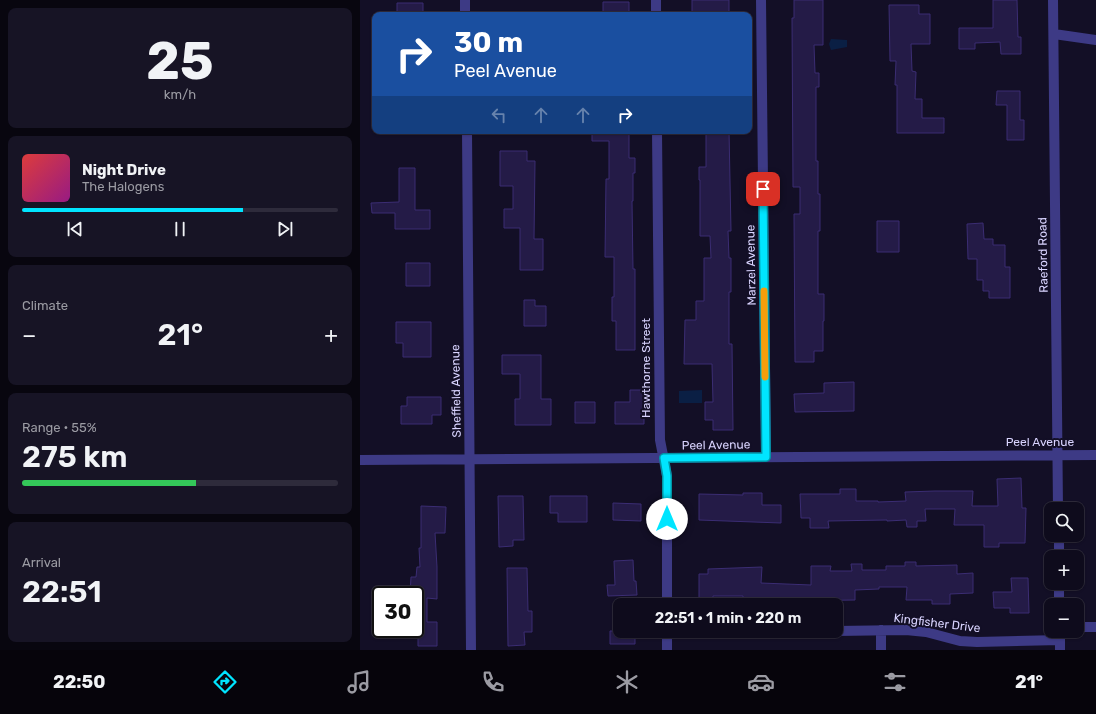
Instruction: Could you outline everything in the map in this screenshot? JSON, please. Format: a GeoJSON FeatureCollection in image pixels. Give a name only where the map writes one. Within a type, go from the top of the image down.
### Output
{"type":"FeatureCollection","features":[{"type":"Feature","properties":{"kind":"street"},"geometry":{"type":"LineString","coordinates":[[465,0],[466,12]]}},
{"type":"Feature","properties":{"kind":"street"},"geometry":{"type":"LineString","coordinates":[[656,0],[656,12]]}},
{"type":"Feature","properties":{"kind":"street","name":"Marzel Avenue"},"geometry":{"type":"LineString","coordinates":[[761,0],[766,457]]}},
{"type":"Feature","properties":{"kind":"street","name":"Raeford Road"},"geometry":{"type":"LineString","coordinates":[[1054,0],[1058,502]]}},
{"type":"Feature","properties":{"kind":"street"},"geometry":{"type":"LineString","coordinates":[[1054,34],[1096,40]]}},
{"type":"Feature","properties":{"kind":"street","name":"Sheffield Avenue"},"geometry":{"type":"LineString","coordinates":[[467,134],[471,650]]}},
{"type":"Feature","properties":{"kind":"street","name":"Hawthorne Street"},"geometry":{"type":"LineString","coordinates":[[657,134],[660,440],[667,476],[667,598]]}},
{"type":"Feature","properties":{"kind":"street","name":"Peel Avenue"},"geometry":{"type":"LineString","coordinates":[[360,460],[1096,455]]}},
{"type":"Feature","properties":{"kind":"street"},"geometry":{"type":"LineString","coordinates":[[1084,627],[1096,627]]}},
{"type":"Feature","properties":{"kind":"street"},"geometry":{"type":"LineString","coordinates":[[881,630],[881,650]]}},
{"type":"Feature","properties":{"kind":"street","name":"Kingfisher Drive"},"geometry":{"type":"LineString","coordinates":[[843,631],[906,630],[926,632],[960,641],[977,642],[1060,640]]}},
{"type":"Feature","properties":{"kind":"street"},"geometry":{"type":"LineString","coordinates":[[667,638],[667,650]]}},
{"type":"Feature","properties":{"kind":"water"},"geometry":{"type":"Polygon","coordinates":[[[831,39],[847,40],[847,47],[831,50],[829,44],[831,39]]]}},
{"type":"Feature","properties":{"kind":"water"},"geometry":{"type":"Polygon","coordinates":[[[702,390],[702,403],[679,403],[679,391],[702,390]]]}},
{"type":"Feature","properties":{"kind":"building"},"geometry":{"type":"Polygon","coordinates":[[[692,0],[729,0],[729,12],[692,12],[692,0]]]}},
{"type":"Feature","properties":{"kind":"building"},"geometry":{"type":"Polygon","coordinates":[[[794,0],[823,0],[823,45],[814,45],[815,73],[819,73],[819,87],[816,87],[816,161],[818,161],[818,194],[820,194],[820,231],[818,231],[818,294],[824,294],[824,321],[823,351],[814,351],[814,362],[795,362],[794,214],[800,214],[800,187],[793,187],[792,18],[794,18],[794,0]]]}},
{"type":"Feature","properties":{"kind":"building"},"geometry":{"type":"Polygon","coordinates":[[[993,0],[1017,0],[1018,37],[1021,37],[1021,54],[1001,54],[1000,42],[975,43],[975,49],[959,49],[959,28],[993,28],[993,0]]]}},
{"type":"Feature","properties":{"kind":"building"},"geometry":{"type":"Polygon","coordinates":[[[603,2],[629,2],[629,12],[603,12],[603,2]]]}},
{"type":"Feature","properties":{"kind":"building"},"geometry":{"type":"Polygon","coordinates":[[[397,3],[423,3],[423,12],[397,12],[397,3]]]}},
{"type":"Feature","properties":{"kind":"building"},"geometry":{"type":"Polygon","coordinates":[[[889,5],[919,5],[919,14],[930,14],[930,44],[911,44],[912,71],[916,72],[915,99],[922,99],[922,118],[944,118],[944,133],[897,133],[897,85],[895,85],[896,61],[890,61],[889,5]]]}},
{"type":"Feature","properties":{"kind":"building"},"geometry":{"type":"Polygon","coordinates":[[[997,91],[1020,91],[1020,120],[1024,120],[1024,140],[1007,140],[1007,105],[996,105],[997,91]]]}},
{"type":"Feature","properties":{"kind":"building"},"geometry":{"type":"Polygon","coordinates":[[[592,134],[629,134],[629,158],[635,158],[632,201],[633,269],[635,269],[635,350],[616,350],[616,321],[612,321],[612,297],[614,297],[614,257],[605,257],[606,179],[609,179],[609,141],[592,141],[592,134]]]}},
{"type":"Feature","properties":{"kind":"building"},"geometry":{"type":"Polygon","coordinates":[[[706,134],[729,134],[731,231],[728,231],[729,258],[731,258],[731,292],[729,292],[729,344],[732,344],[733,430],[713,430],[713,420],[705,420],[705,402],[713,402],[712,364],[684,364],[685,320],[696,320],[696,301],[704,301],[704,258],[711,258],[710,236],[700,236],[699,167],[706,167],[706,134]]]}},
{"type":"Feature","properties":{"kind":"building"},"geometry":{"type":"Polygon","coordinates":[[[500,151],[527,151],[527,161],[535,161],[534,239],[543,239],[543,270],[520,270],[520,228],[504,228],[504,209],[513,209],[513,186],[500,186],[500,151]]]}},
{"type":"Feature","properties":{"kind":"building"},"geometry":{"type":"Polygon","coordinates":[[[399,168],[415,168],[415,210],[430,210],[430,229],[395,229],[395,213],[372,213],[371,203],[399,202],[399,168]]]}},
{"type":"Feature","properties":{"kind":"building"},"geometry":{"type":"Polygon","coordinates":[[[877,221],[899,221],[899,252],[877,252],[877,221]]]}},
{"type":"Feature","properties":{"kind":"building"},"geometry":{"type":"Polygon","coordinates":[[[983,223],[984,239],[993,239],[993,245],[1005,245],[1005,267],[1010,267],[1010,298],[989,298],[989,291],[983,291],[983,280],[977,280],[977,259],[968,259],[967,224],[983,223]]]}},
{"type":"Feature","properties":{"kind":"building"},"geometry":{"type":"Polygon","coordinates":[[[406,263],[430,263],[430,286],[406,286],[406,263]]]}},
{"type":"Feature","properties":{"kind":"building"},"geometry":{"type":"Polygon","coordinates":[[[524,300],[535,300],[535,306],[546,306],[546,326],[524,326],[524,300]]]}},
{"type":"Feature","properties":{"kind":"building"},"geometry":{"type":"Polygon","coordinates":[[[396,322],[431,322],[431,357],[403,357],[403,343],[396,343],[396,322]]]}},
{"type":"Feature","properties":{"kind":"building"},"geometry":{"type":"Polygon","coordinates":[[[502,355],[541,355],[541,399],[551,399],[551,425],[515,425],[515,399],[520,399],[520,374],[502,374],[502,355]]]}},
{"type":"Feature","properties":{"kind":"building"},"geometry":{"type":"Polygon","coordinates":[[[854,382],[854,411],[795,412],[794,394],[824,393],[824,383],[854,382]]]}},
{"type":"Feature","properties":{"kind":"building"},"geometry":{"type":"Polygon","coordinates":[[[630,390],[644,390],[644,424],[615,424],[615,402],[630,402],[630,390]]]}},
{"type":"Feature","properties":{"kind":"building"},"geometry":{"type":"Polygon","coordinates":[[[407,397],[441,397],[441,415],[432,415],[432,424],[401,424],[401,406],[407,406],[407,397]]]}},
{"type":"Feature","properties":{"kind":"building"},"geometry":{"type":"Polygon","coordinates":[[[575,402],[595,402],[595,423],[575,423],[575,402]]]}},
{"type":"Feature","properties":{"kind":"building"},"geometry":{"type":"Polygon","coordinates":[[[1021,478],[1022,508],[1026,508],[1025,543],[999,543],[999,547],[984,547],[984,525],[954,525],[955,509],[925,509],[926,521],[917,521],[917,527],[907,527],[906,520],[887,520],[828,521],[829,528],[810,528],[810,518],[801,518],[800,494],[840,494],[840,489],[856,489],[856,501],[878,502],[906,501],[905,492],[973,491],[972,506],[998,506],[997,479],[1021,478]]]}},
{"type":"Feature","properties":{"kind":"building"},"geometry":{"type":"Polygon","coordinates":[[[743,493],[762,493],[762,505],[781,505],[781,523],[699,520],[699,494],[743,495],[743,493]]]}},
{"type":"Feature","properties":{"kind":"building"},"geometry":{"type":"Polygon","coordinates":[[[498,496],[523,496],[524,540],[513,540],[513,546],[499,547],[498,496]]]}},
{"type":"Feature","properties":{"kind":"building"},"geometry":{"type":"Polygon","coordinates":[[[550,496],[587,496],[587,522],[558,522],[558,513],[550,513],[550,496]]]}},
{"type":"Feature","properties":{"kind":"building"},"geometry":{"type":"Polygon","coordinates":[[[613,503],[641,504],[641,521],[613,520],[613,503]]]}},
{"type":"Feature","properties":{"kind":"building"},"geometry":{"type":"Polygon","coordinates":[[[421,506],[446,507],[445,533],[435,533],[437,599],[427,598],[427,622],[437,622],[437,646],[418,646],[418,638],[424,638],[424,586],[410,586],[411,577],[416,577],[417,567],[420,567],[419,548],[421,548],[421,506]]]}},
{"type":"Feature","properties":{"kind":"building"},"geometry":{"type":"Polygon","coordinates":[[[633,560],[634,581],[636,581],[637,595],[608,596],[607,585],[615,585],[614,561],[633,560]]]}},
{"type":"Feature","properties":{"kind":"building"},"geometry":{"type":"Polygon","coordinates":[[[905,562],[916,562],[916,566],[957,565],[957,574],[973,573],[973,593],[950,594],[950,604],[932,604],[932,600],[906,600],[907,587],[879,587],[879,589],[855,590],[855,600],[843,600],[843,598],[743,598],[743,596],[713,596],[713,598],[699,598],[699,574],[708,574],[708,569],[762,567],[761,583],[811,585],[811,566],[831,566],[830,571],[852,571],[851,564],[862,564],[862,570],[886,570],[886,566],[905,566],[905,562]]]}},
{"type":"Feature","properties":{"kind":"building"},"geometry":{"type":"Polygon","coordinates":[[[507,568],[527,568],[528,611],[532,611],[532,632],[524,632],[525,645],[508,646],[507,568]]]}},
{"type":"Feature","properties":{"kind":"building"},"geometry":{"type":"Polygon","coordinates":[[[1011,578],[1028,578],[1029,613],[1010,613],[1010,608],[994,608],[993,592],[1012,592],[1011,578]]]}},
{"type":"Feature","properties":{"kind":"building"},"geometry":{"type":"Polygon","coordinates":[[[610,631],[613,631],[613,638],[635,638],[635,644],[610,644],[610,631]]]}},
{"type":"Feature","properties":{"kind":"slow traffic"},"geometry":{"type":"LineString","coordinates":[[764,291],[765,377]]}},
{"type":"Feature","properties":{"kind":"route"},"geometry":{"type":"LineString","coordinates":[[667,519],[667,476],[664,458],[766,457],[763,189]]}}]}
